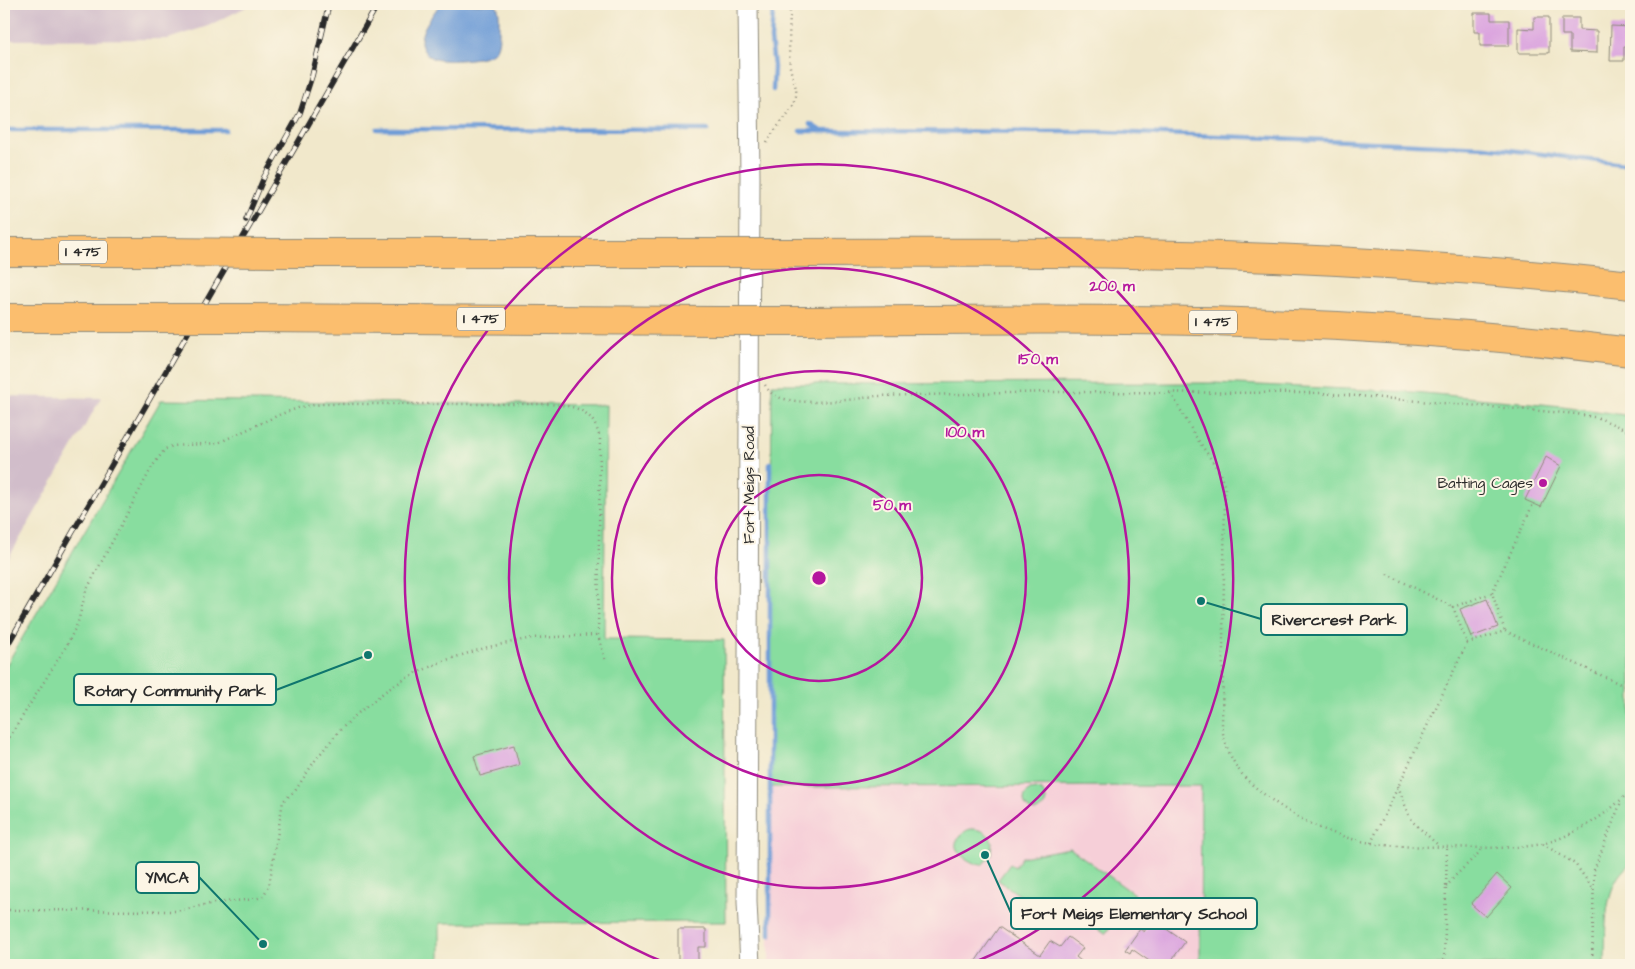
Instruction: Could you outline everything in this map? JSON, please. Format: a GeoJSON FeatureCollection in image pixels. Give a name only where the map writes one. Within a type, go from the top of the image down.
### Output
{"type":"FeatureCollection","features":[{"type":"Feature","properties":{"kind":"highway","name":"I 475"},"geometry":{"type":"LineString","coordinates":[[4,252],[1129,254],[1274,258],[1428,266],[1542,275],[1631,285]]}},
{"type":"Feature","properties":{"kind":"highway","name":"I 475"},"geometry":{"type":"LineString","coordinates":[[4,318],[717,321],[1117,320],[1241,322],[1355,327],[1460,335],[1631,352]]}},
{"type":"Feature","properties":{"kind":"street","name":"Fort Meigs Road"},"geometry":{"type":"LineString","coordinates":[[748,4],[750,177],[747,902],[750,965]]}},
{"type":"Feature","properties":{"kind":"path"},"geometry":{"type":"LineString","coordinates":[[764,152],[772,132],[789,111],[796,97],[797,90],[790,68],[790,4]]}},
{"type":"Feature","properties":{"kind":"path"},"geometry":{"type":"LineString","coordinates":[[763,382],[768,391],[775,396],[795,401],[855,400],[876,396],[1054,392],[1321,393],[1577,414],[1599,418],[1631,432]]}},
{"type":"Feature","properties":{"kind":"path"},"geometry":{"type":"LineString","coordinates":[[1172,393],[1194,434],[1219,472],[1225,488],[1222,728],[1229,754],[1246,780],[1271,800],[1303,820],[1326,831],[1371,843],[1440,847],[1542,844],[1590,823],[1621,801],[1631,789]]}},
{"type":"Feature","properties":{"kind":"path"},"geometry":{"type":"LineString","coordinates":[[4,746],[67,645],[78,622],[86,591],[160,454],[165,449],[173,446],[218,443],[281,414],[301,407],[322,404],[548,404],[578,408],[589,416],[595,423],[598,431],[600,449],[598,635],[606,662]]}},
{"type":"Feature","properties":{"kind":"path"},"geometry":{"type":"LineString","coordinates":[[1505,632],[1492,593],[1533,504]]}},
{"type":"Feature","properties":{"kind":"path"},"geometry":{"type":"LineString","coordinates":[[1371,843],[1467,643],[1453,607],[1387,574]]}},
{"type":"Feature","properties":{"kind":"path"},"geometry":{"type":"LineString","coordinates":[[1453,607],[1492,593]]}},
{"type":"Feature","properties":{"kind":"path"},"geometry":{"type":"LineString","coordinates":[[1467,643],[1505,632],[1631,689]]}},
{"type":"Feature","properties":{"kind":"path"},"geometry":{"type":"LineString","coordinates":[[4,910],[176,911],[214,903],[249,901],[263,896],[269,886],[283,801],[295,791],[316,759],[339,731],[371,702],[410,676],[460,655],[532,638],[598,635]]}},
{"type":"Feature","properties":{"kind":"path"},"geometry":{"type":"LineString","coordinates":[[1398,786],[1413,822],[1440,847]]}},
{"type":"Feature","properties":{"kind":"path"},"geometry":{"type":"LineString","coordinates":[[1592,965],[1593,875],[1595,865],[1621,801]]}},
{"type":"Feature","properties":{"kind":"path"},"geometry":{"type":"LineString","coordinates":[[1542,844],[1575,864],[1593,888]]}},
{"type":"Feature","properties":{"kind":"path"},"geometry":{"type":"LineString","coordinates":[[1444,965],[1447,847]]}},
{"type":"Feature","properties":{"kind":"path"},"geometry":{"type":"LineString","coordinates":[[1446,889],[1455,876],[1485,847]]}},
{"type":"Feature","properties":{"kind":"shaded area"},"geometry":{"type":"Polygon","coordinates":[[[4,4],[252,4],[208,26],[168,39],[4,40],[4,4]]]}},
{"type":"Feature","properties":{"kind":"shaded area"},"geometry":{"type":"Polygon","coordinates":[[[4,396],[101,398],[4,566],[4,396]]]}},
{"type":"Feature","properties":{"kind":"shaded area"},"geometry":{"type":"Polygon","coordinates":[[[1201,786],[1200,965],[769,965],[769,787],[1201,786]]]}},
{"type":"Feature","properties":{"kind":"green space"},"geometry":{"type":"Polygon","coordinates":[[[1214,383],[1413,392],[1562,406],[1631,416],[1631,862],[1618,877],[1610,897],[1606,920],[1605,965],[1200,965],[1201,786],[769,787],[772,384],[1214,383]]]}},
{"type":"Feature","properties":{"kind":"green space"},"geometry":{"type":"Polygon","coordinates":[[[161,400],[606,405],[604,639],[724,640],[726,922],[440,923],[440,965],[4,965],[4,669],[161,400]]]}},
{"type":"Feature","properties":{"kind":"green space"},"geometry":{"type":"Polygon","coordinates":[[[1035,789],[1043,792],[1046,800],[1043,808],[1035,811],[1027,808],[1024,800],[1027,792],[1035,789]]]}},
{"type":"Feature","properties":{"kind":"green space"},"geometry":{"type":"Polygon","coordinates":[[[971,829],[984,832],[992,841],[991,855],[982,865],[966,859],[959,853],[956,847],[956,842],[959,838],[965,831],[971,829]]]}},
{"type":"Feature","properties":{"kind":"green space"},"geometry":{"type":"Polygon","coordinates":[[[1070,848],[1134,894],[1105,934],[1068,908],[1059,923],[998,880],[1010,864],[1015,867],[1022,857],[1070,848]]]}},
{"type":"Feature","properties":{"kind":"water"},"geometry":{"type":"Polygon","coordinates":[[[440,4],[496,4],[499,14],[499,36],[494,52],[490,55],[474,59],[456,60],[434,59],[427,54],[422,47],[423,31],[440,4]]]}},
{"type":"Feature","properties":{"kind":"building"},"geometry":{"type":"Polygon","coordinates":[[[1474,13],[1491,13],[1491,20],[1509,20],[1509,46],[1480,46],[1480,32],[1474,32],[1474,13]]]}},
{"type":"Feature","properties":{"kind":"building"},"geometry":{"type":"Polygon","coordinates":[[[1534,17],[1549,17],[1549,53],[1518,53],[1518,28],[1534,29],[1534,17]]]}},
{"type":"Feature","properties":{"kind":"building"},"geometry":{"type":"Polygon","coordinates":[[[1562,18],[1579,18],[1579,30],[1597,31],[1597,53],[1570,52],[1570,35],[1562,35],[1562,18]]]}},
{"type":"Feature","properties":{"kind":"building"},"geometry":{"type":"Polygon","coordinates":[[[1611,26],[1631,27],[1631,47],[1624,47],[1624,61],[1610,61],[1611,26]]]}},
{"type":"Feature","properties":{"kind":"building","name":"Batting Cages"},"geometry":{"type":"Polygon","coordinates":[[[1546,457],[1561,466],[1541,507],[1525,500],[1546,457]]]}},
{"type":"Feature","properties":{"kind":"building"},"geometry":{"type":"Polygon","coordinates":[[[1487,599],[1498,627],[1471,637],[1460,609],[1487,599]]]}},
{"type":"Feature","properties":{"kind":"building"},"geometry":{"type":"Polygon","coordinates":[[[514,745],[519,765],[480,776],[474,756],[514,745]]]}},
{"type":"Feature","properties":{"kind":"building"},"geometry":{"type":"Polygon","coordinates":[[[1497,874],[1512,888],[1486,917],[1471,904],[1497,874]]]}},
{"type":"Feature","properties":{"kind":"building"},"geometry":{"type":"Polygon","coordinates":[[[1152,919],[1185,942],[1168,965],[1155,965],[1132,949],[1130,953],[1125,950],[1140,929],[1144,932],[1152,919]]]}},
{"type":"Feature","properties":{"kind":"building"},"geometry":{"type":"Polygon","coordinates":[[[999,927],[1040,955],[1050,941],[1060,947],[1068,937],[1083,948],[1076,957],[1086,965],[973,965],[999,927]]]}},
{"type":"Feature","properties":{"kind":"building"},"geometry":{"type":"Polygon","coordinates":[[[678,929],[706,929],[706,947],[698,947],[698,965],[678,965],[678,929]]]}},
{"type":"Feature","properties":{"kind":"waterway"},"geometry":{"type":"LineString","coordinates":[[773,12],[771,39],[774,67],[773,90]]}},
{"type":"Feature","properties":{"kind":"waterway"},"geometry":{"type":"LineString","coordinates":[[810,124],[821,131]]}},
{"type":"Feature","properties":{"kind":"waterway"},"geometry":{"type":"LineString","coordinates":[[377,129],[708,130]]}},
{"type":"Feature","properties":{"kind":"waterway"},"geometry":{"type":"LineString","coordinates":[[4,130],[225,130]]}},
{"type":"Feature","properties":{"kind":"waterway"},"geometry":{"type":"LineString","coordinates":[[800,131],[1105,132],[1324,140],[1485,147],[1631,165]]}},
{"type":"Feature","properties":{"kind":"waterway"},"geometry":{"type":"LineString","coordinates":[[770,463],[770,935]]}},
{"type":"Feature","properties":{"kind":"railway"},"geometry":{"type":"LineString","coordinates":[[246,220],[264,177],[300,113],[312,76],[329,4]]}},
{"type":"Feature","properties":{"kind":"railway"},"geometry":{"type":"LineString","coordinates":[[4,651],[378,4]]}},
{"type":"Feature","properties":{"kind":"place","name":"Batting Cages"},"geometry":{"type":"Point","coordinates":[1543,483]}},
{"type":"Feature","properties":{"kind":"place","name":"Rivercrest Park"},"geometry":{"type":"Point","coordinates":[1201,601]}},
{"type":"Feature","properties":{"kind":"place","name":"Rotary Community Park"},"geometry":{"type":"Point","coordinates":[368,655]}},
{"type":"Feature","properties":{"kind":"place","name":"Fort Meigs Elementary School"},"geometry":{"type":"Point","coordinates":[985,855]}},
{"type":"Feature","properties":{"kind":"place","name":"YMCA"},"geometry":{"type":"Point","coordinates":[263,944]}}]}
